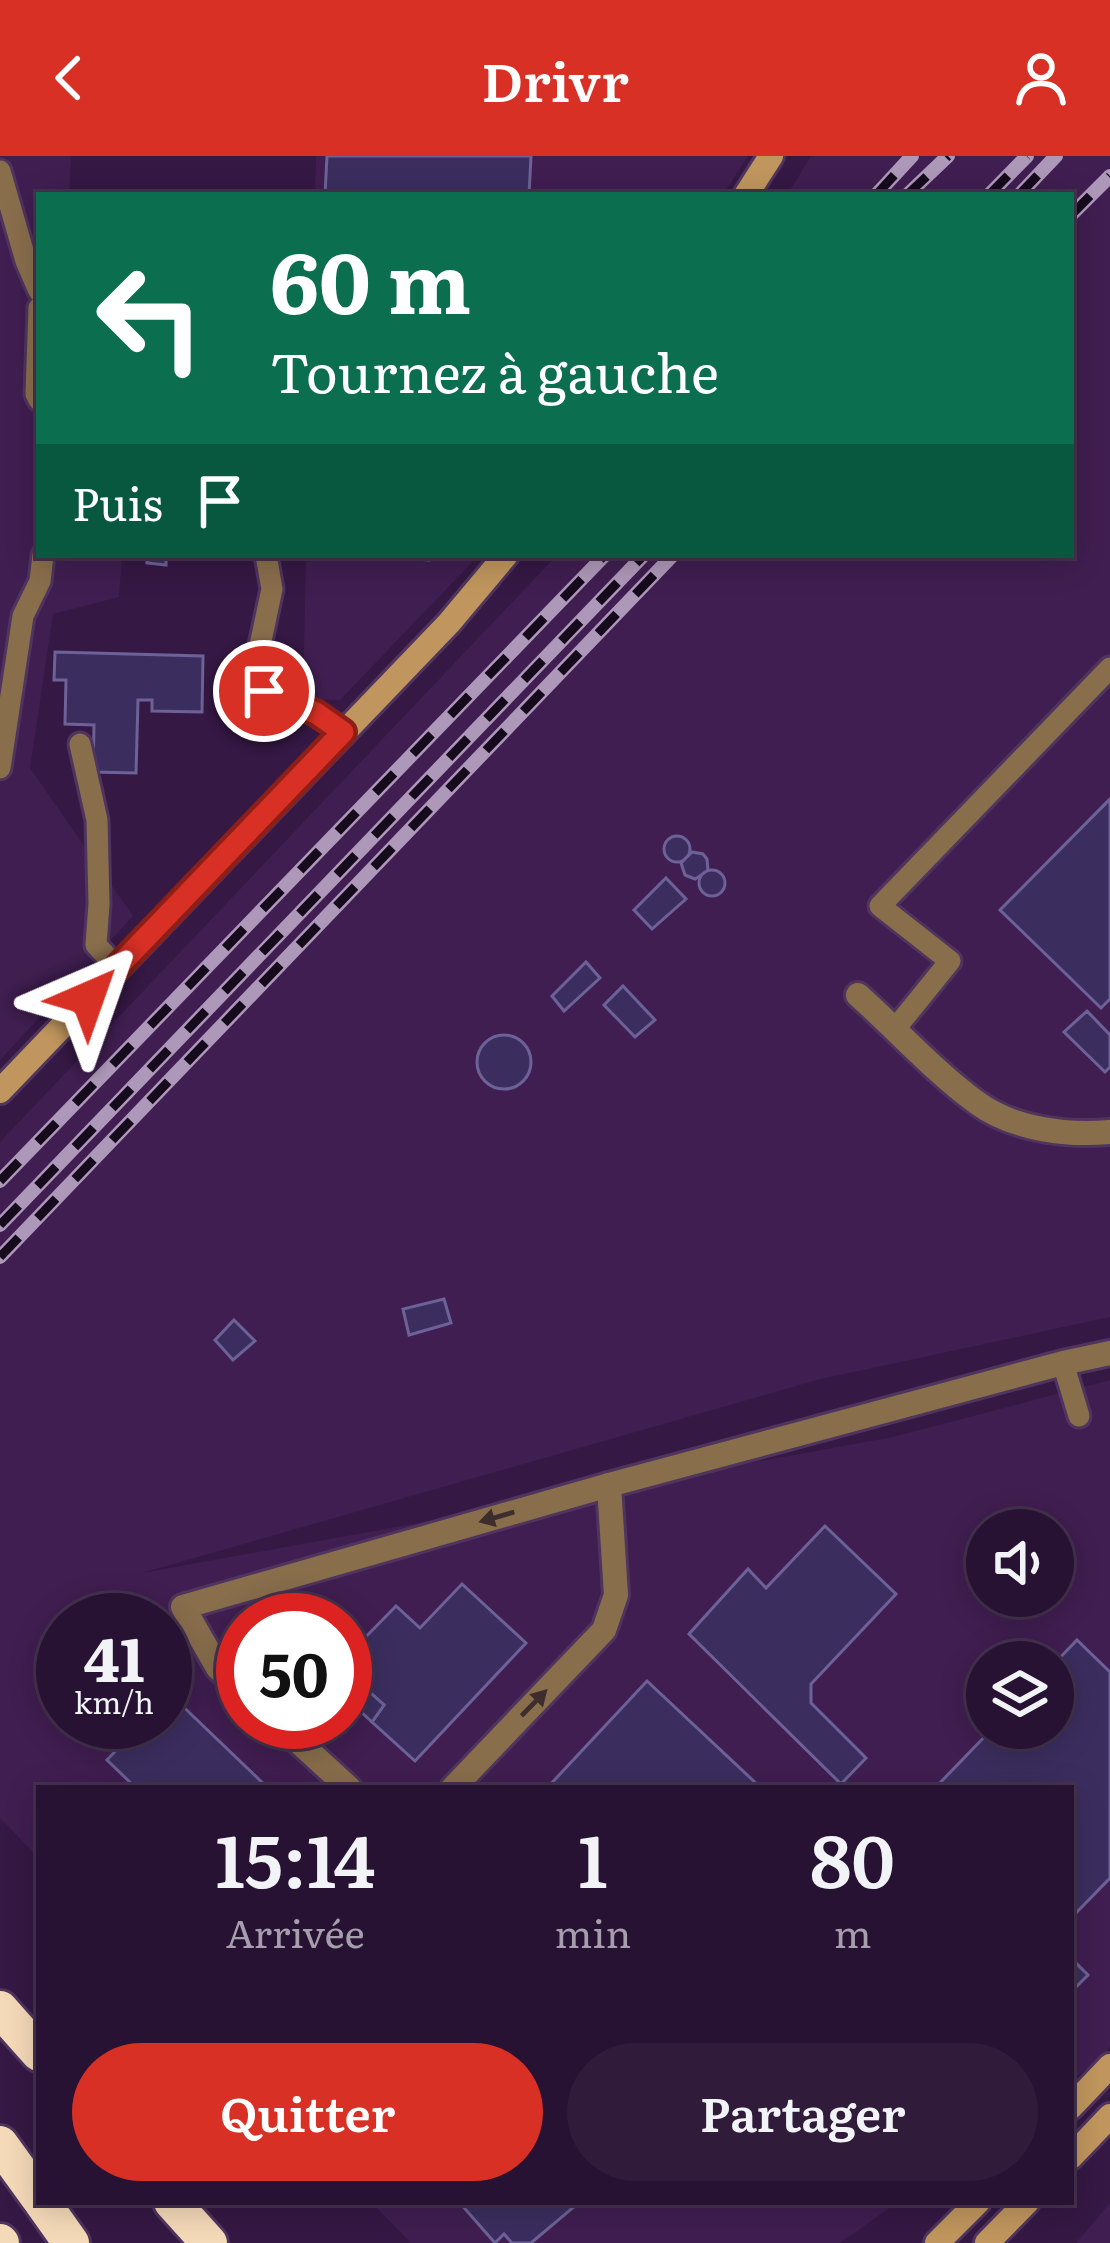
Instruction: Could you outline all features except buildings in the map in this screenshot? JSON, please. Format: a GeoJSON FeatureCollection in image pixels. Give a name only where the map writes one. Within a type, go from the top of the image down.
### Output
{"type":"FeatureCollection","features":[{"type":"Feature","properties":{"kind":"highway"},"geometry":{"type":"LineString","coordinates":[[0,2009],[36,2050]]}},
{"type":"Feature","properties":{"kind":"highway"},"geometry":{"type":"LineString","coordinates":[[0,2144],[36,2194]]}},
{"type":"Feature","properties":{"kind":"highway"},"geometry":{"type":"LineString","coordinates":[[44,2205],[71,2243]]}},
{"type":"Feature","properties":{"kind":"highway"},"geometry":{"type":"LineString","coordinates":[[175,2205],[209,2243]]}},
{"type":"Feature","properties":{"kind":"main road"},"geometry":{"type":"LineString","coordinates":[[748,192],[771,156]]}},
{"type":"Feature","properties":{"kind":"main road"},"geometry":{"type":"LineString","coordinates":[[0,1091],[449,623],[503,558]]}},
{"type":"Feature","properties":{"kind":"main road"},"geometry":{"type":"LineString","coordinates":[[1074,2104],[1110,2066]]}},
{"type":"Feature","properties":{"kind":"main road"},"geometry":{"type":"LineString","coordinates":[[1074,2153],[1110,2116]]}},
{"type":"Feature","properties":{"kind":"main road"},"geometry":{"type":"LineString","coordinates":[[938,2243],[975,2205]]}},
{"type":"Feature","properties":{"kind":"main road"},"geometry":{"type":"LineString","coordinates":[[987,2243],[1024,2205]]}},
{"type":"Feature","properties":{"kind":"street"},"geometry":{"type":"LineString","coordinates":[[858,995],[979,1105],[1029,1127],[1110,1132]]}},
{"type":"Feature","properties":{"kind":"street"},"geometry":{"type":"LineString","coordinates":[[231,1593],[609,1484],[1110,1353]]}},
{"type":"Feature","properties":{"kind":"street"},"geometry":{"type":"LineString","coordinates":[[456,1785],[604,1630],[616,1594],[609,1484]]}},
{"type":"Feature","properties":{"kind":"street"},"geometry":{"type":"LineString","coordinates":[[216,1597],[183,1607],[216,1665]]}},
{"type":"Feature","properties":{"kind":"street"},"geometry":{"type":"LineString","coordinates":[[306,1749],[346,1785]]}},
{"type":"Feature","properties":{"kind":"lane"},"geometry":{"type":"LineString","coordinates":[[0,171],[36,284]]}},
{"type":"Feature","properties":{"kind":"lane"},"geometry":{"type":"LineString","coordinates":[[0,768],[23,616],[40,581],[44,558]]}},
{"type":"Feature","properties":{"kind":"lane"},"geometry":{"type":"LineString","coordinates":[[267,558],[272,589],[256,664],[264,691],[316,713],[343,732]]}},
{"type":"Feature","properties":{"kind":"lane"},"geometry":{"type":"LineString","coordinates":[[896,1029],[950,961],[880,906],[1110,668]]}},
{"type":"Feature","properties":{"kind":"lane"},"geometry":{"type":"LineString","coordinates":[[80,744],[97,820],[96,945],[117,967]]}},
{"type":"Feature","properties":{"kind":"lane"},"geometry":{"type":"LineString","coordinates":[[1063,1363],[1078,1416]]}},
{"type":"Feature","properties":{"kind":"shaded area"},"geometry":{"type":"Polygon","coordinates":[[[0,156],[71,156],[69,192],[36,192],[36,558],[122,558],[119,597],[53,614],[30,768],[133,916],[0,1060],[0,156]]]}},
{"type":"Feature","properties":{"kind":"shaded area"},"geometry":{"type":"Polygon","coordinates":[[[316,156],[748,156],[725,192],[315,192],[316,156]]]}},
{"type":"Feature","properties":{"kind":"shaded area"},"geometry":{"type":"Polygon","coordinates":[[[811,156],[1110,156],[1110,1317],[821,1379],[142,1573],[893,1437],[1110,1380],[1110,2047],[1074,2078],[1074,1785],[36,1785],[36,1855],[0,1818],[0,1142],[554,558],[1074,558],[1074,192],[789,192],[811,156]]]}},
{"type":"Feature","properties":{"kind":"shaded area"},"geometry":{"type":"Polygon","coordinates":[[[306,558],[476,558],[340,700],[303,699],[306,558]]]}},
{"type":"Feature","properties":{"kind":"shaded area"},"geometry":{"type":"Polygon","coordinates":[[[1110,2203],[1110,2243],[1076,2243],[1110,2203]]]}},
{"type":"Feature","properties":{"kind":"shaded area"},"geometry":{"type":"Polygon","coordinates":[[[374,2205],[894,2205],[840,2243],[411,2243],[374,2205]]]}},
{"type":"Feature","properties":{"kind":"railway"},"geometry":{"type":"LineString","coordinates":[[879,192],[912,156]]}},
{"type":"Feature","properties":{"kind":"railway"},"geometry":{"type":"LineString","coordinates":[[910,192],[948,156]]}},
{"type":"Feature","properties":{"kind":"railway"},"geometry":{"type":"LineString","coordinates":[[992,192],[1027,156]]}},
{"type":"Feature","properties":{"kind":"railway"},"geometry":{"type":"LineString","coordinates":[[1022,192],[1056,156]]}},
{"type":"Feature","properties":{"kind":"railway"},"geometry":{"type":"LineString","coordinates":[[1074,212],[1110,176]]}},
{"type":"Feature","properties":{"kind":"railway"},"geometry":{"type":"LineString","coordinates":[[0,1181],[602,558]]}},
{"type":"Feature","properties":{"kind":"railway"},"geometry":{"type":"LineString","coordinates":[[0,1225],[641,558]]}},
{"type":"Feature","properties":{"kind":"railway"},"geometry":{"type":"LineString","coordinates":[[0,1257],[670,558]]}},
{"type":"Feature","properties":{"kind":"route"},"geometry":{"type":"LineString","coordinates":[[88,998],[343,732],[316,713],[264,691]]}}]}
